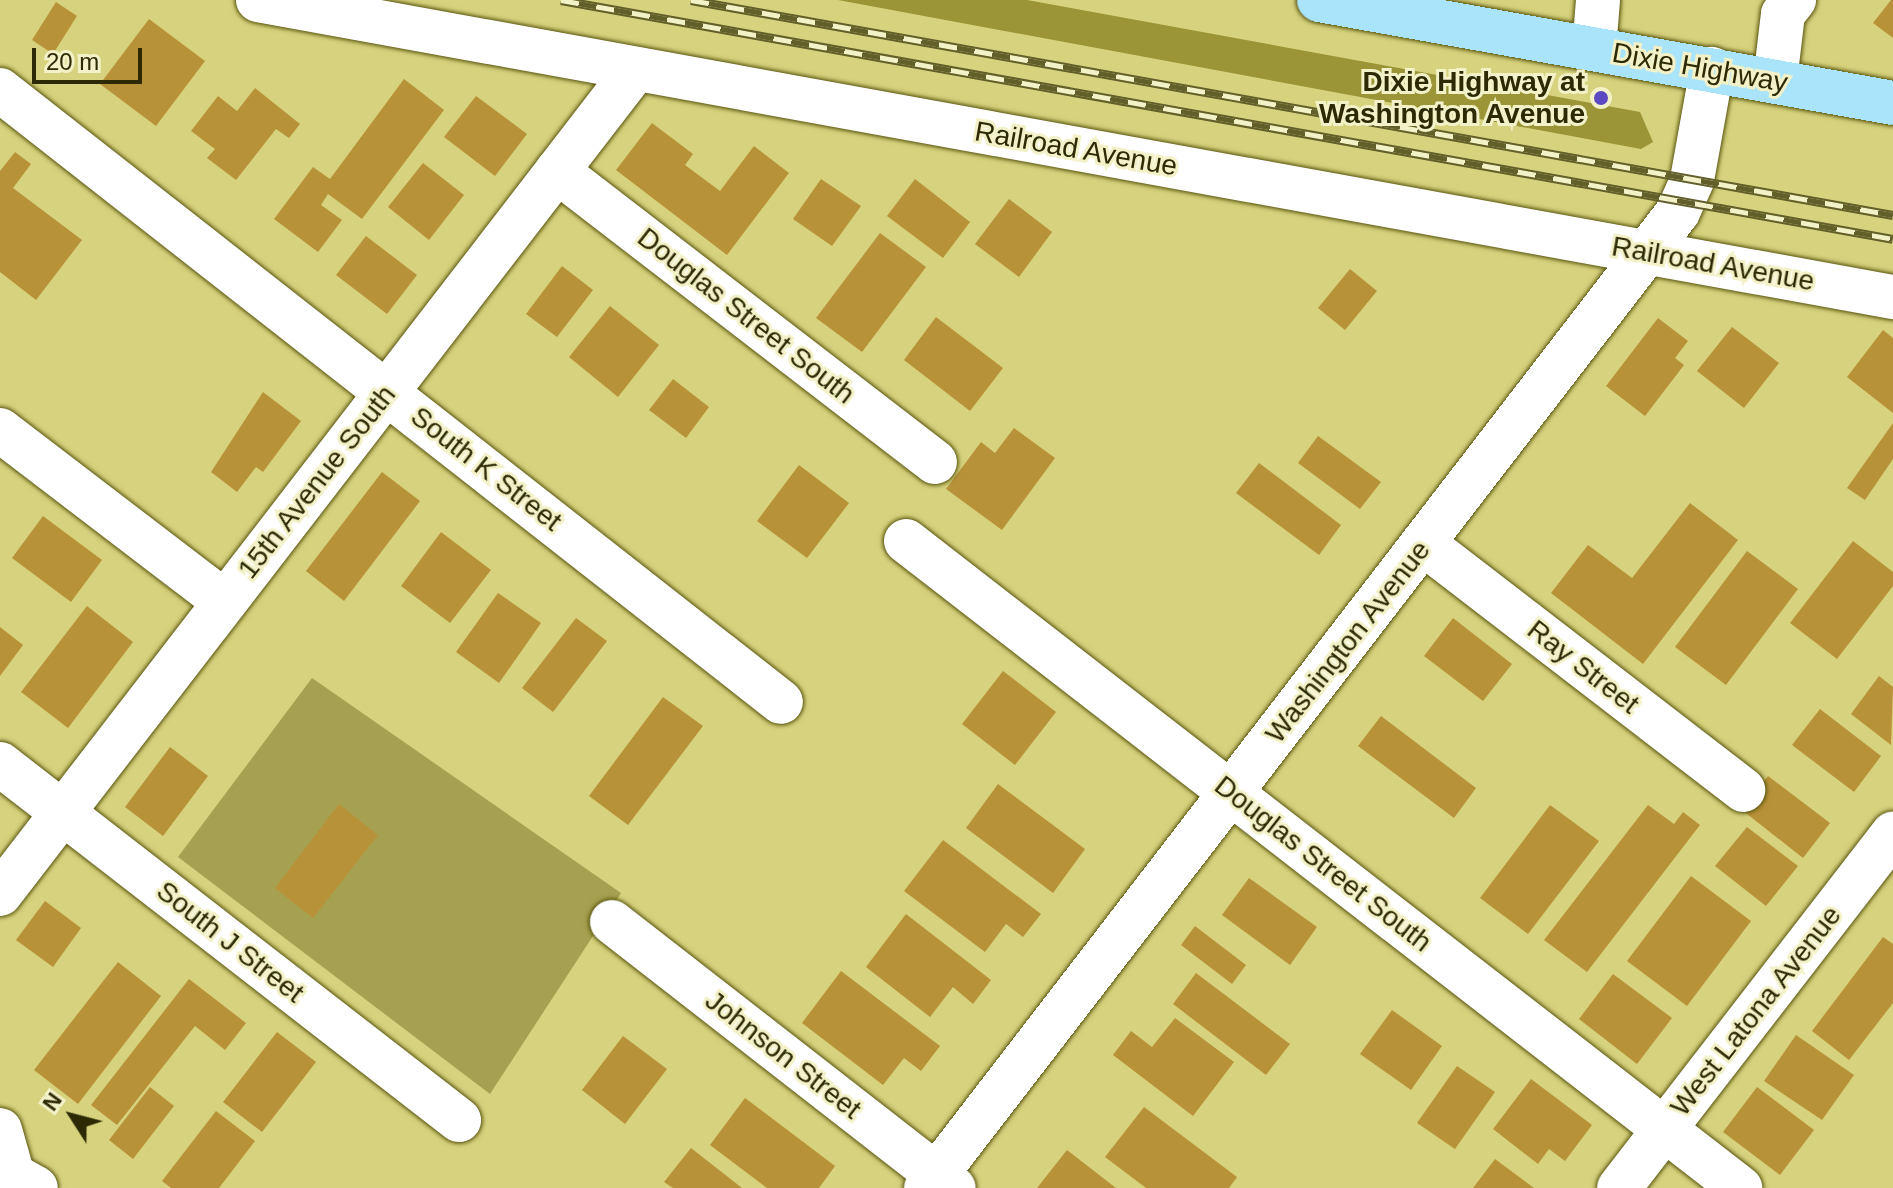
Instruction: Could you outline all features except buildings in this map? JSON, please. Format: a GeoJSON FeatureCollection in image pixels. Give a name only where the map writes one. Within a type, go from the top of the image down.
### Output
{"type":"FeatureCollection","features":[{"type":"Feature","properties":{"kind":"main road","name":"Dixie Highway"},"geometry":{"type":"LineString","coordinates":[[1319,0],[1893,103]]}},
{"type":"Feature","properties":{"kind":"street","name":"Railroad Avenue"},"geometry":{"type":"LineString","coordinates":[[258,0],[1893,297]]}},
{"type":"Feature","properties":{"kind":"street"},"geometry":{"type":"LineString","coordinates":[[1594,49],[1598,0]]}},
{"type":"Feature","properties":{"kind":"street"},"geometry":{"type":"LineString","coordinates":[[1775,81],[1783,14],[1794,0]]}},
{"type":"Feature","properties":{"kind":"street","name":"Washington Avenue"},"geometry":{"type":"LineString","coordinates":[[939,1183],[1231,793],[1647,253],[1692,180],[1712,69]]}},
{"type":"Feature","properties":{"kind":"street","name":"15th Avenue South"},"geometry":{"type":"LineString","coordinates":[[0,894],[635,70]]}},
{"type":"Feature","properties":{"kind":"street","name":"South K Street"},"geometry":{"type":"LineString","coordinates":[[0,90],[781,702]]}},
{"type":"Feature","properties":{"kind":"street","name":"Douglas Street South"},"geometry":{"type":"LineString","coordinates":[[557,171],[935,462]]}},
{"type":"Feature","properties":{"kind":"street"},"geometry":{"type":"LineString","coordinates":[[0,430],[225,602]]}},
{"type":"Feature","properties":{"kind":"street","name":"Douglas Street South"},"geometry":{"type":"LineString","coordinates":[[906,541],[1740,1188]]}},
{"type":"Feature","properties":{"kind":"street","name":"Ray Street"},"geometry":{"type":"LineString","coordinates":[[1424,544],[1743,790]]}},
{"type":"Feature","properties":{"kind":"street","name":"South J Street"},"geometry":{"type":"LineString","coordinates":[[0,764],[459,1120]]}},
{"type":"Feature","properties":{"kind":"street","name":"West Latona Avenue"},"geometry":{"type":"LineString","coordinates":[[1619,1188],[1893,834]]}},
{"type":"Feature","properties":{"kind":"street","name":"Johnson Street"},"geometry":{"type":"LineString","coordinates":[[612,922],[939,1183]]}},
{"type":"Feature","properties":{"kind":"shaded area"},"geometry":{"type":"Polygon","coordinates":[[[838,0],[1027,0],[1640,112],[1653,142],[1641,149],[838,0]]]}},
{"type":"Feature","properties":{"kind":"shaded area"},"geometry":{"type":"Polygon","coordinates":[[[312,678],[621,893],[490,1094],[178,857],[312,678]]]}},
{"type":"Feature","properties":{"kind":"railway"},"geometry":{"type":"LineString","coordinates":[[561,0],[1893,239]]}},
{"type":"Feature","properties":{"kind":"railway"},"geometry":{"type":"LineString","coordinates":[[691,0],[1893,215]]}},
{"type":"Feature","properties":{"kind":"place","name":"Dixie Highway at Washington Avenue"},"geometry":{"type":"Point","coordinates":[1601,98]}}]}
